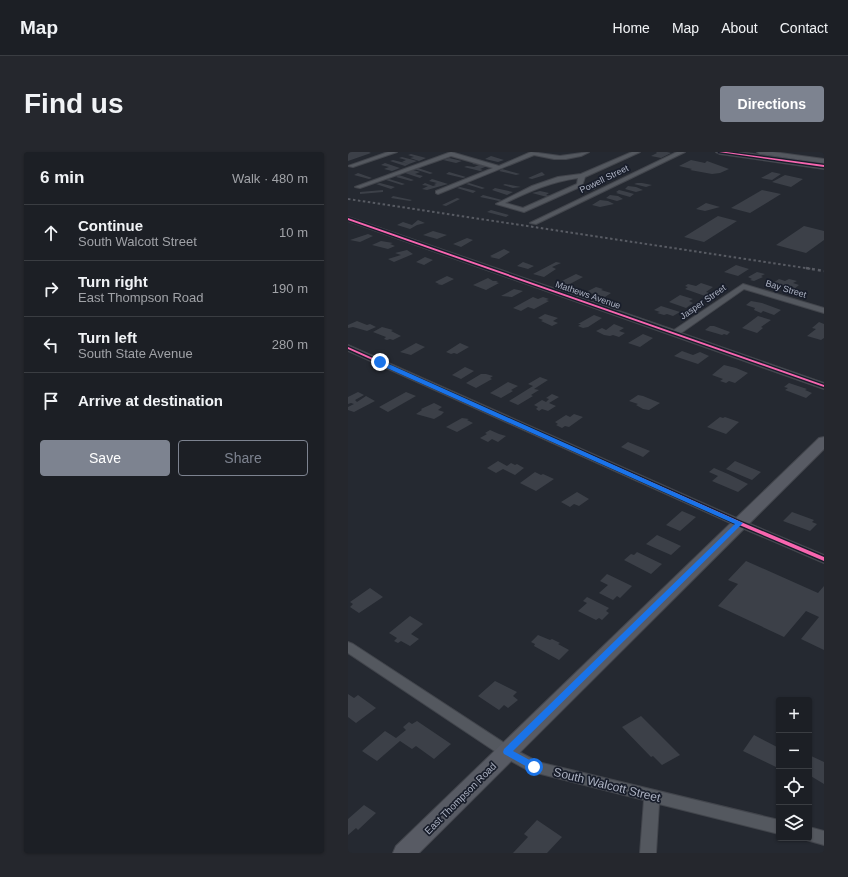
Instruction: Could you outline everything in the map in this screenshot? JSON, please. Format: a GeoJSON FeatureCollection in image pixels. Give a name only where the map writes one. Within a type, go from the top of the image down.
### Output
{"type":"FeatureCollection","features":[{"type":"Feature","properties":{"kind":"main road"},"geometry":{"type":"LineString","coordinates":[[720,152],[824,166]]}},
{"type":"Feature","properties":{"kind":"main road","name":"East Thompson Road"},"geometry":{"type":"LineString","coordinates":[[404,853],[824,441]]}},
{"type":"Feature","properties":{"kind":"street"},"geometry":{"type":"LineString","coordinates":[[351,166],[394,152]]}},
{"type":"Feature","properties":{"kind":"street"},"geometry":{"type":"LineString","coordinates":[[438,192],[535,152],[560,159],[586,152]]}},
{"type":"Feature","properties":{"kind":"street"},"geometry":{"type":"LineString","coordinates":[[582,176],[580,185],[524,210],[499,204],[534,187],[558,179],[582,176],[637,152]]}},
{"type":"Feature","properties":{"kind":"street","name":"Powell Street"},"geometry":{"type":"LineString","coordinates":[[534,223],[682,152]]}},
{"type":"Feature","properties":{"kind":"street"},"geometry":{"type":"LineString","coordinates":[[760,152],[824,161]]}},
{"type":"Feature","properties":{"kind":"street"},"geometry":{"type":"LineString","coordinates":[[358,187],[451,154],[499,168]]}},
{"type":"Feature","properties":{"kind":"street","name":"Mathews Avenue"},"geometry":{"type":"LineString","coordinates":[[348,219],[824,386]]}},
{"type":"Feature","properties":{"kind":"street","name":"Jasper Street"},"geometry":{"type":"LineString","coordinates":[[674,334],[743,286]]}},
{"type":"Feature","properties":{"kind":"street","name":"Bay Street"},"geometry":{"type":"LineString","coordinates":[[743,286],[824,311]]}},
{"type":"Feature","properties":{"kind":"street"},"geometry":{"type":"LineString","coordinates":[[348,348],[739,523],[824,559]]}},
{"type":"Feature","properties":{"kind":"street","name":"South Walcott Street"},"geometry":{"type":"LineString","coordinates":[[348,647],[507,752],[534,767],[776,826]]}},
{"type":"Feature","properties":{"kind":"street"},"geometry":{"type":"LineString","coordinates":[[648,853],[652,796]]}},
{"type":"Feature","properties":{"kind":"street"},"geometry":{"type":"LineString","coordinates":[[812,835],[824,838]]}},
{"type":"Feature","properties":{"kind":"building"},"geometry":{"type":"Polygon","coordinates":[[[348,152],[369,152],[371,153],[348,161],[348,152]]]}},
{"type":"Feature","properties":{"kind":"building"},"geometry":{"type":"Polygon","coordinates":[[[656,152],[671,153],[661,158],[651,156],[657,153],[656,152]]]}},
{"type":"Feature","properties":{"kind":"building"},"geometry":{"type":"Polygon","coordinates":[[[411,154],[426,158],[419,161],[410,158],[414,157],[408,155],[411,154]]]}},
{"type":"Feature","properties":{"kind":"building"},"geometry":{"type":"Polygon","coordinates":[[[491,156],[504,160],[498,162],[485,159],[491,156]]]}},
{"type":"Feature","properties":{"kind":"building"},"geometry":{"type":"Polygon","coordinates":[[[402,157],[417,161],[409,164],[402,162],[406,160],[399,158],[402,157]]]}},
{"type":"Feature","properties":{"kind":"building"},"geometry":{"type":"Polygon","coordinates":[[[449,158],[462,161],[456,163],[443,160],[449,158]]]}},
{"type":"Feature","properties":{"kind":"building"},"geometry":{"type":"Polygon","coordinates":[[[393,160],[409,164],[405,166],[390,161],[393,160]]]}},
{"type":"Feature","properties":{"kind":"building"},"geometry":{"type":"Polygon","coordinates":[[[691,160],[705,163],[707,161],[729,169],[720,173],[712,174],[690,170],[692,169],[679,166],[691,160]]]}},
{"type":"Feature","properties":{"kind":"building"},"geometry":{"type":"Polygon","coordinates":[[[475,162],[491,166],[480,169],[483,170],[480,171],[464,167],[474,167],[479,165],[472,164],[475,162]]]}},
{"type":"Feature","properties":{"kind":"building"},"geometry":{"type":"Polygon","coordinates":[[[385,163],[400,168],[392,171],[384,169],[389,167],[381,165],[385,163]]]}},
{"type":"Feature","properties":{"kind":"building"},"geometry":{"type":"Polygon","coordinates":[[[418,168],[433,173],[430,174],[414,169],[418,168]]]}},
{"type":"Feature","properties":{"kind":"building"},"geometry":{"type":"Polygon","coordinates":[[[502,169],[520,174],[516,175],[499,171],[502,169]]]}},
{"type":"Feature","properties":{"kind":"building"},"geometry":{"type":"Polygon","coordinates":[[[413,170],[420,172],[415,174],[423,176],[420,178],[405,173],[413,170]]]}},
{"type":"Feature","properties":{"kind":"building"},"geometry":{"type":"Polygon","coordinates":[[[449,172],[466,177],[463,178],[446,174],[449,172]]]}},
{"type":"Feature","properties":{"kind":"building"},"geometry":{"type":"Polygon","coordinates":[[[542,172],[545,175],[532,179],[528,178],[542,172]]]}},
{"type":"Feature","properties":{"kind":"building"},"geometry":{"type":"Polygon","coordinates":[[[772,172],[781,174],[772,180],[761,178],[772,172]]]}},
{"type":"Feature","properties":{"kind":"building"},"geometry":{"type":"Polygon","coordinates":[[[358,173],[372,178],[369,179],[354,175],[358,173]]]}},
{"type":"Feature","properties":{"kind":"building"},"geometry":{"type":"Polygon","coordinates":[[[399,175],[414,180],[411,181],[396,177],[399,175]]]}},
{"type":"Feature","properties":{"kind":"building"},"geometry":{"type":"Polygon","coordinates":[[[785,175],[803,179],[791,187],[772,182],[785,175]]]}},
{"type":"Feature","properties":{"kind":"building"},"geometry":{"type":"Polygon","coordinates":[[[389,179],[405,184],[402,185],[386,180],[389,179]]]}},
{"type":"Feature","properties":{"kind":"building"},"geometry":{"type":"Polygon","coordinates":[[[432,179],[448,184],[427,190],[422,189],[428,186],[422,185],[425,183],[433,186],[436,185],[434,184],[437,183],[429,181],[432,179]]]}},
{"type":"Feature","properties":{"kind":"building"},"geometry":{"type":"Polygon","coordinates":[[[380,183],[395,187],[391,189],[376,184],[380,183]]]}},
{"type":"Feature","properties":{"kind":"building"},"geometry":{"type":"Polygon","coordinates":[[[469,183],[485,188],[482,189],[466,184],[469,183]]]}},
{"type":"Feature","properties":{"kind":"building"},"geometry":{"type":"Polygon","coordinates":[[[505,184],[521,187],[513,188],[503,185],[505,184]]]}},
{"type":"Feature","properties":{"kind":"building"},"geometry":{"type":"Polygon","coordinates":[[[587,184],[598,187],[594,190],[582,187],[587,184]]]}},
{"type":"Feature","properties":{"kind":"building"},"geometry":{"type":"Polygon","coordinates":[[[634,184],[652,185],[646,187],[634,184]]]}},
{"type":"Feature","properties":{"kind":"building"},"geometry":{"type":"Polygon","coordinates":[[[628,186],[643,190],[636,192],[625,189],[628,186]]]}},
{"type":"Feature","properties":{"kind":"building"},"geometry":{"type":"Polygon","coordinates":[[[460,187],[476,191],[473,193],[457,188],[460,187]]]}},
{"type":"Feature","properties":{"kind":"building"},"geometry":{"type":"Polygon","coordinates":[[[495,188],[513,192],[507,195],[492,190],[495,188]]]}},
{"type":"Feature","properties":{"kind":"building"},"geometry":{"type":"Polygon","coordinates":[[[383,190],[383,192],[360,194],[360,192],[383,190]]]}},
{"type":"Feature","properties":{"kind":"building"},"geometry":{"type":"Polygon","coordinates":[[[619,190],[634,194],[630,197],[616,193],[619,190]]]}},
{"type":"Feature","properties":{"kind":"building"},"geometry":{"type":"Polygon","coordinates":[[[762,190],[781,194],[750,213],[731,208],[762,190]]]}},
{"type":"Feature","properties":{"kind":"building"},"geometry":{"type":"Polygon","coordinates":[[[540,191],[549,193],[546,195],[550,196],[547,197],[532,193],[540,191]]]}},
{"type":"Feature","properties":{"kind":"building"},"geometry":{"type":"Polygon","coordinates":[[[483,195],[502,200],[499,201],[480,197],[483,195]]]}},
{"type":"Feature","properties":{"kind":"building"},"geometry":{"type":"Polygon","coordinates":[[[610,195],[618,196],[623,199],[617,201],[606,198],[610,195]]]}},
{"type":"Feature","properties":{"kind":"building"},"geometry":{"type":"Polygon","coordinates":[[[393,196],[412,200],[391,198],[393,196]]]}},
{"type":"Feature","properties":{"kind":"building"},"geometry":{"type":"Polygon","coordinates":[[[457,198],[460,199],[446,206],[442,205],[457,198]]]}},
{"type":"Feature","properties":{"kind":"building"},"geometry":{"type":"Polygon","coordinates":[[[600,200],[608,201],[614,204],[600,207],[592,205],[600,200]]]}},
{"type":"Feature","properties":{"kind":"building"},"geometry":{"type":"Polygon","coordinates":[[[706,203],[720,207],[705,211],[696,209],[706,203]]]}},
{"type":"Feature","properties":{"kind":"building"},"geometry":{"type":"Polygon","coordinates":[[[491,210],[509,215],[506,217],[487,212],[491,210]]]}},
{"type":"Feature","properties":{"kind":"building"},"geometry":{"type":"Polygon","coordinates":[[[718,216],[737,221],[704,242],[684,237],[718,216]]]}},
{"type":"Feature","properties":{"kind":"building"},"geometry":{"type":"Polygon","coordinates":[[[418,220],[425,223],[410,229],[397,225],[403,222],[412,225],[418,220]]]}},
{"type":"Feature","properties":{"kind":"building"},"geometry":{"type":"Polygon","coordinates":[[[804,226],[824,231],[824,240],[806,253],[776,245],[804,226]]]}},
{"type":"Feature","properties":{"kind":"building"},"geometry":{"type":"Polygon","coordinates":[[[433,231],[447,235],[437,239],[423,235],[433,231]]]}},
{"type":"Feature","properties":{"kind":"building"},"geometry":{"type":"Polygon","coordinates":[[[368,234],[373,236],[360,242],[350,240],[368,234]]]}},
{"type":"Feature","properties":{"kind":"building"},"geometry":{"type":"Polygon","coordinates":[[[467,238],[473,240],[461,247],[453,244],[467,238]]]}},
{"type":"Feature","properties":{"kind":"building"},"geometry":{"type":"Polygon","coordinates":[[[381,241],[393,243],[390,244],[395,246],[388,249],[372,245],[381,241]]]}},
{"type":"Feature","properties":{"kind":"building"},"geometry":{"type":"Polygon","coordinates":[[[504,249],[510,252],[499,259],[490,257],[492,257],[490,256],[504,249]]]}},
{"type":"Feature","properties":{"kind":"building"},"geometry":{"type":"Polygon","coordinates":[[[407,250],[413,254],[394,262],[388,259],[401,255],[395,253],[407,250]]]}},
{"type":"Feature","properties":{"kind":"building"},"geometry":{"type":"Polygon","coordinates":[[[425,257],[433,260],[424,265],[416,262],[425,257]]]}},
{"type":"Feature","properties":{"kind":"building"},"geometry":{"type":"Polygon","coordinates":[[[523,262],[534,266],[528,269],[517,266],[523,262]]]}},
{"type":"Feature","properties":{"kind":"building"},"geometry":{"type":"Polygon","coordinates":[[[556,262],[561,263],[552,267],[556,269],[544,277],[533,274],[556,262]]]}},
{"type":"Feature","properties":{"kind":"building"},"geometry":{"type":"Polygon","coordinates":[[[736,265],[749,269],[738,276],[724,272],[736,265]]]}},
{"type":"Feature","properties":{"kind":"building"},"geometry":{"type":"Polygon","coordinates":[[[757,272],[765,274],[761,276],[763,277],[754,281],[750,280],[752,279],[748,277],[757,272]]]}},
{"type":"Feature","properties":{"kind":"building"},"geometry":{"type":"Polygon","coordinates":[[[576,274],[583,277],[568,285],[560,282],[576,274]]]}},
{"type":"Feature","properties":{"kind":"building"},"geometry":{"type":"Polygon","coordinates":[[[447,276],[454,279],[442,285],[435,282],[447,276]]]}},
{"type":"Feature","properties":{"kind":"building"},"geometry":{"type":"Polygon","coordinates":[[[488,278],[493,281],[498,281],[496,282],[499,283],[486,290],[473,285],[488,278]]]}},
{"type":"Feature","properties":{"kind":"building"},"geometry":{"type":"Polygon","coordinates":[[[779,279],[785,281],[789,279],[797,281],[793,283],[799,285],[794,289],[773,283],[779,279]]]}},
{"type":"Feature","properties":{"kind":"building"},"geometry":{"type":"Polygon","coordinates":[[[701,283],[713,287],[706,292],[710,293],[705,296],[685,289],[688,287],[685,286],[688,284],[696,286],[701,283]]]}},
{"type":"Feature","properties":{"kind":"building"},"geometry":{"type":"Polygon","coordinates":[[[596,287],[611,293],[605,297],[586,292],[596,287]]]}},
{"type":"Feature","properties":{"kind":"building"},"geometry":{"type":"Polygon","coordinates":[[[514,289],[523,291],[512,297],[501,296],[514,289]]]}},
{"type":"Feature","properties":{"kind":"building"},"geometry":{"type":"Polygon","coordinates":[[[680,295],[693,299],[689,301],[693,303],[686,308],[669,302],[680,295]]]}},
{"type":"Feature","properties":{"kind":"building"},"geometry":{"type":"Polygon","coordinates":[[[533,297],[538,299],[543,297],[549,299],[546,300],[549,301],[534,309],[528,307],[521,311],[513,308],[533,297]]]}},
{"type":"Feature","properties":{"kind":"building"},"geometry":{"type":"Polygon","coordinates":[[[751,301],[762,303],[781,310],[774,315],[763,311],[761,313],[754,310],[755,308],[746,305],[751,301]]]}},
{"type":"Feature","properties":{"kind":"building"},"geometry":{"type":"Polygon","coordinates":[[[661,306],[680,312],[673,316],[657,313],[660,312],[654,310],[661,306]]]}},
{"type":"Feature","properties":{"kind":"building"},"geometry":{"type":"Polygon","coordinates":[[[545,314],[558,318],[553,321],[558,323],[552,326],[538,318],[545,314]]]}},
{"type":"Feature","properties":{"kind":"building"},"geometry":{"type":"Polygon","coordinates":[[[594,315],[602,318],[588,327],[583,328],[578,326],[581,324],[578,324],[594,315]]]}},
{"type":"Feature","properties":{"kind":"building"},"geometry":{"type":"Polygon","coordinates":[[[758,316],[771,320],[761,327],[763,328],[757,333],[742,328],[758,316]]]}},
{"type":"Feature","properties":{"kind":"building"},"geometry":{"type":"Polygon","coordinates":[[[357,321],[376,327],[367,331],[353,327],[348,328],[348,325],[357,321]]]}},
{"type":"Feature","properties":{"kind":"building"},"geometry":{"type":"Polygon","coordinates":[[[819,322],[824,324],[824,338],[821,340],[807,336],[816,329],[812,328],[819,322]]]}},
{"type":"Feature","properties":{"kind":"building"},"geometry":{"type":"Polygon","coordinates":[[[614,324],[624,328],[619,331],[625,333],[619,337],[604,335],[596,331],[602,328],[606,330],[614,324]]]}},
{"type":"Feature","properties":{"kind":"building"},"geometry":{"type":"Polygon","coordinates":[[[710,326],[730,332],[727,335],[722,335],[705,330],[710,326]]]}},
{"type":"Feature","properties":{"kind":"building"},"geometry":{"type":"Polygon","coordinates":[[[382,327],[393,330],[391,331],[401,336],[393,340],[387,340],[384,339],[386,337],[373,332],[382,327]]]}},
{"type":"Feature","properties":{"kind":"building"},"geometry":{"type":"Polygon","coordinates":[[[643,334],[653,338],[640,347],[628,343],[643,334]]]}},
{"type":"Feature","properties":{"kind":"building"},"geometry":{"type":"Polygon","coordinates":[[[416,343],[425,347],[411,355],[400,352],[416,343]]]}},
{"type":"Feature","properties":{"kind":"building"},"geometry":{"type":"Polygon","coordinates":[[[460,343],[469,347],[457,354],[446,352],[460,343]]]}},
{"type":"Feature","properties":{"kind":"building"},"geometry":{"type":"Polygon","coordinates":[[[682,351],[693,355],[700,352],[709,356],[698,364],[674,356],[682,351]]]}},
{"type":"Feature","properties":{"kind":"building"},"geometry":{"type":"Polygon","coordinates":[[[724,365],[748,373],[735,383],[720,381],[723,379],[712,375],[724,365]]]}},
{"type":"Feature","properties":{"kind":"building"},"geometry":{"type":"Polygon","coordinates":[[[465,367],[474,371],[461,379],[452,375],[465,367]]]}},
{"type":"Feature","properties":{"kind":"building"},"geometry":{"type":"Polygon","coordinates":[[[481,374],[493,376],[490,378],[492,379],[476,388],[466,383],[481,374]]]}},
{"type":"Feature","properties":{"kind":"building"},"geometry":{"type":"Polygon","coordinates":[[[540,377],[548,380],[534,389],[539,390],[531,395],[533,396],[518,405],[509,401],[533,386],[528,384],[540,377]]]}},
{"type":"Feature","properties":{"kind":"building"},"geometry":{"type":"Polygon","coordinates":[[[508,382],[518,386],[511,390],[513,391],[501,398],[490,393],[508,382]]]}},
{"type":"Feature","properties":{"kind":"building"},"geometry":{"type":"Polygon","coordinates":[[[789,383],[807,389],[805,390],[812,393],[806,398],[785,390],[788,388],[784,387],[789,383]]]}},
{"type":"Feature","properties":{"kind":"building"},"geometry":{"type":"Polygon","coordinates":[[[358,392],[364,395],[355,400],[357,402],[366,396],[375,401],[354,412],[348,410],[348,407],[354,404],[348,404],[348,397],[358,392]]]}},
{"type":"Feature","properties":{"kind":"building"},"geometry":{"type":"Polygon","coordinates":[[[406,392],[416,396],[388,412],[379,407],[406,392]]]}},
{"type":"Feature","properties":{"kind":"building"},"geometry":{"type":"Polygon","coordinates":[[[552,394],[559,397],[549,403],[556,406],[548,411],[542,409],[539,411],[536,409],[538,407],[534,405],[542,400],[546,402],[549,399],[546,398],[552,394]]]}},
{"type":"Feature","properties":{"kind":"building"},"geometry":{"type":"Polygon","coordinates":[[[638,395],[660,403],[649,410],[643,409],[636,405],[638,404],[629,401],[638,395]]]}},
{"type":"Feature","properties":{"kind":"building"},"geometry":{"type":"Polygon","coordinates":[[[434,403],[442,407],[438,410],[444,412],[441,415],[434,419],[416,414],[422,410],[421,409],[434,403]]]}},
{"type":"Feature","properties":{"kind":"building"},"geometry":{"type":"Polygon","coordinates":[[[574,414],[583,417],[569,427],[565,426],[562,428],[556,425],[558,424],[555,422],[566,415],[570,417],[574,414]]]}},
{"type":"Feature","properties":{"kind":"building"},"geometry":{"type":"Polygon","coordinates":[[[720,417],[725,417],[739,422],[726,434],[707,427],[720,417]]]}},
{"type":"Feature","properties":{"kind":"building"},"geometry":{"type":"Polygon","coordinates":[[[462,418],[469,419],[467,420],[473,423],[457,432],[446,427],[462,418]]]}},
{"type":"Feature","properties":{"kind":"building"},"geometry":{"type":"Polygon","coordinates":[[[490,430],[506,436],[498,442],[492,439],[488,442],[480,438],[487,434],[485,433],[490,430]]]}},
{"type":"Feature","properties":{"kind":"building"},"geometry":{"type":"Polygon","coordinates":[[[628,442],[650,451],[643,457],[621,447],[628,442]]]}},
{"type":"Feature","properties":{"kind":"building"},"geometry":{"type":"Polygon","coordinates":[[[498,461],[507,466],[511,463],[515,465],[517,464],[524,468],[515,475],[503,469],[496,473],[487,468],[498,461]]]}},
{"type":"Feature","properties":{"kind":"building"},"geometry":{"type":"Polygon","coordinates":[[[735,461],[761,472],[752,480],[726,469],[735,461]]]}},
{"type":"Feature","properties":{"kind":"building"},"geometry":{"type":"Polygon","coordinates":[[[714,468],[748,484],[738,492],[712,481],[718,476],[709,472],[714,468]]]}},
{"type":"Feature","properties":{"kind":"building"},"geometry":{"type":"Polygon","coordinates":[[[535,472],[554,479],[536,491],[520,483],[535,472]]]}},
{"type":"Feature","properties":{"kind":"building"},"geometry":{"type":"Polygon","coordinates":[[[577,492],[589,499],[579,506],[574,504],[570,507],[561,502],[577,492]]]}},
{"type":"Feature","properties":{"kind":"building"},"geometry":{"type":"Polygon","coordinates":[[[682,511],[696,517],[680,531],[666,525],[682,511]]]}},
{"type":"Feature","properties":{"kind":"building"},"geometry":{"type":"Polygon","coordinates":[[[792,512],[814,520],[812,522],[817,524],[810,531],[783,521],[792,512]]]}},
{"type":"Feature","properties":{"kind":"building"},"geometry":{"type":"Polygon","coordinates":[[[657,535],[681,546],[671,555],[646,544],[657,535]]]}},
{"type":"Feature","properties":{"kind":"building"},"geometry":{"type":"Polygon","coordinates":[[[637,552],[662,564],[651,574],[624,560],[631,554],[634,555],[637,552]]]}},
{"type":"Feature","properties":{"kind":"building"},"geometry":{"type":"Polygon","coordinates":[[[746,561],[818,593],[824,586],[824,650],[801,639],[819,617],[806,611],[784,637],[718,606],[738,584],[728,580],[746,561]]]}},
{"type":"Feature","properties":{"kind":"building"},"geometry":{"type":"Polygon","coordinates":[[[607,574],[632,586],[620,598],[617,596],[613,600],[599,593],[608,585],[600,581],[607,574]]]}},
{"type":"Feature","properties":{"kind":"building"},"geometry":{"type":"Polygon","coordinates":[[[370,588],[383,597],[359,613],[350,607],[353,604],[350,602],[370,588]]]}},
{"type":"Feature","properties":{"kind":"building"},"geometry":{"type":"Polygon","coordinates":[[[587,597],[609,608],[606,611],[609,613],[602,620],[599,618],[596,620],[578,611],[587,603],[583,601],[587,597]]]}},
{"type":"Feature","properties":{"kind":"building"},"geometry":{"type":"Polygon","coordinates":[[[410,616],[423,624],[411,634],[419,639],[410,646],[401,641],[398,643],[394,641],[397,638],[389,633],[410,616]]]}},
{"type":"Feature","properties":{"kind":"building"},"geometry":{"type":"Polygon","coordinates":[[[538,635],[550,640],[552,639],[569,650],[559,660],[534,646],[535,644],[531,642],[538,635]]]}},
{"type":"Feature","properties":{"kind":"building"},"geometry":{"type":"Polygon","coordinates":[[[495,681],[517,692],[513,696],[518,700],[508,708],[504,705],[499,710],[478,696],[495,681]]]}},
{"type":"Feature","properties":{"kind":"building"},"geometry":{"type":"Polygon","coordinates":[[[348,694],[354,698],[358,695],[376,708],[356,723],[348,717],[348,694]]]}},
{"type":"Feature","properties":{"kind":"building"},"geometry":{"type":"Polygon","coordinates":[[[641,716],[680,755],[662,765],[653,756],[651,757],[622,727],[641,716]]]}},
{"type":"Feature","properties":{"kind":"building"},"geometry":{"type":"Polygon","coordinates":[[[417,721],[451,744],[434,759],[416,746],[412,749],[400,741],[377,761],[362,751],[385,731],[396,738],[406,730],[403,727],[409,722],[412,724],[417,721]]]}},
{"type":"Feature","properties":{"kind":"building"},"geometry":{"type":"Polygon","coordinates":[[[754,735],[776,746],[776,767],[743,751],[754,735]]]}},
{"type":"Feature","properties":{"kind":"building"},"geometry":{"type":"Polygon","coordinates":[[[812,756],[824,762],[824,784],[812,777],[812,756]]]}},
{"type":"Feature","properties":{"kind":"building"},"geometry":{"type":"Polygon","coordinates":[[[364,805],[376,813],[358,830],[356,828],[348,835],[348,819],[364,805]]]}},
{"type":"Feature","properties":{"kind":"building"},"geometry":{"type":"Polygon","coordinates":[[[537,820],[562,837],[547,853],[513,853],[528,837],[524,834],[537,820]]]}},
{"type":"Feature","properties":{"kind":"railway"},"geometry":{"type":"LineString","coordinates":[[348,199],[812,269]]}},
{"type":"Feature","properties":{"kind":"railway"},"geometry":{"type":"LineString","coordinates":[[806,268],[812,269]]}},
{"type":"Feature","properties":{"kind":"railway"},"geometry":{"type":"LineString","coordinates":[[812,269],[824,271]]}},
{"type":"Feature","properties":{"kind":"cycle path"},"geometry":{"type":"LineString","coordinates":[[720,152],[824,166]]}},
{"type":"Feature","properties":{"kind":"cycle path"},"geometry":{"type":"LineString","coordinates":[[348,219],[824,386]]}},
{"type":"Feature","properties":{"kind":"cycle path"},"geometry":{"type":"LineString","coordinates":[[348,348],[739,523],[824,559]]}},
{"type":"Feature","properties":{"kind":"route"},"geometry":{"type":"LineString","coordinates":[[380,362],[739,523],[507,752],[534,767]]}}]}
